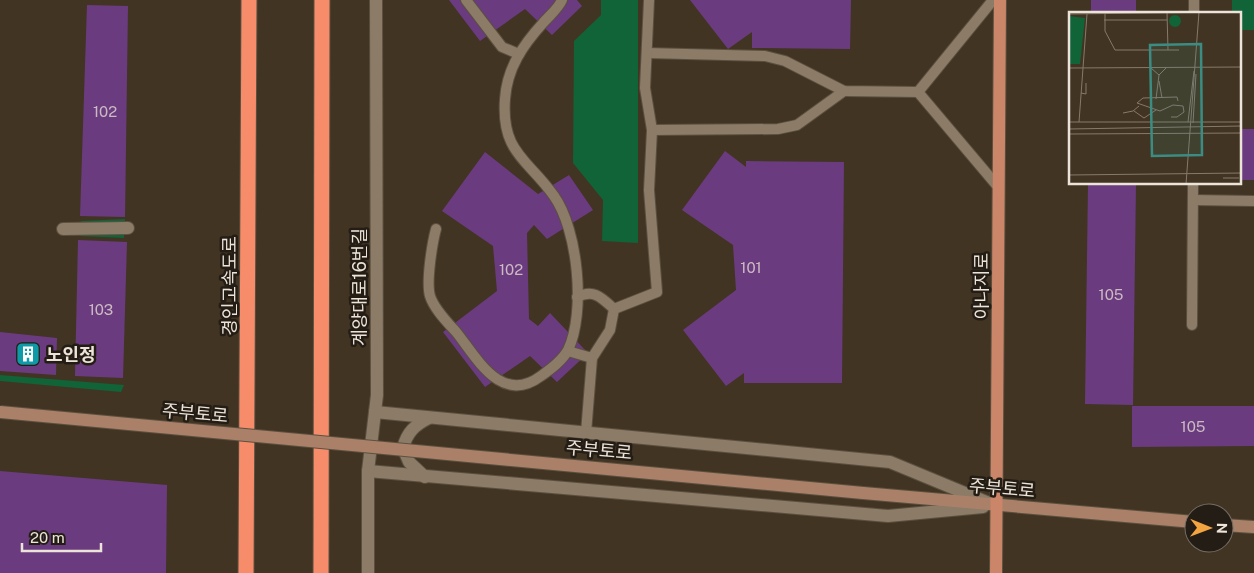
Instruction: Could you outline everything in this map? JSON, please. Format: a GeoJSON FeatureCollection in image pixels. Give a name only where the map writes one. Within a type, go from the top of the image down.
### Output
{"type":"FeatureCollection","features":[{"type":"Feature","properties":{"kind":"highway","name":"경인고속도로"},"geometry":{"type":"LineString","coordinates":[[246,573],[249,0]]}},
{"type":"Feature","properties":{"kind":"highway"},"geometry":{"type":"LineString","coordinates":[[321,573],[322,0]]}},
{"type":"Feature","properties":{"kind":"main road","name":"아나지로"},"geometry":{"type":"LineString","coordinates":[[996,573],[1000,0]]}},
{"type":"Feature","properties":{"kind":"main road","name":"주부토로"},"geometry":{"type":"LineString","coordinates":[[0,412],[996,506],[1184,521]]}},
{"type":"Feature","properties":{"kind":"main road"},"geometry":{"type":"LineString","coordinates":[[1234,526],[1254,528]]}},
{"type":"Feature","properties":{"kind":"street","name":"계양대로16번길"},"geometry":{"type":"LineString","coordinates":[[368,573],[368,471],[377,395],[376,0]]}},
{"type":"Feature","properties":{"kind":"street"},"geometry":{"type":"LineString","coordinates":[[64,229],[128,228]]}},
{"type":"Feature","properties":{"kind":"street"},"geometry":{"type":"LineString","coordinates":[[375,412],[890,462],[996,506]]}},
{"type":"Feature","properties":{"kind":"street"},"geometry":{"type":"LineString","coordinates":[[425,476],[409,462],[403,448],[409,432],[429,418]]}},
{"type":"Feature","properties":{"kind":"street"},"geometry":{"type":"LineString","coordinates":[[368,471],[888,516],[996,506]]}},
{"type":"Feature","properties":{"kind":"lane"},"geometry":{"type":"LineString","coordinates":[[466,0],[502,48],[519,54]]}},
{"type":"Feature","properties":{"kind":"lane"},"geometry":{"type":"LineString","coordinates":[[436,229],[431,245],[430,296],[488,374],[502,383],[514,386],[534,382],[555,366],[568,350],[574,331],[577,297],[573,245],[561,208],[554,195],[521,160],[512,145],[506,124],[505,99],[510,69],[526,42],[562,0]]}},
{"type":"Feature","properties":{"kind":"lane"},"geometry":{"type":"LineString","coordinates":[[614,309],[657,292],[649,190],[652,130],[644,88],[649,0]]}},
{"type":"Feature","properties":{"kind":"lane"},"geometry":{"type":"LineString","coordinates":[[918,92],[993,0]]}},
{"type":"Feature","properties":{"kind":"lane"},"geometry":{"type":"LineString","coordinates":[[647,54],[765,56],[785,61],[844,91],[918,92],[999,188]]}},
{"type":"Feature","properties":{"kind":"lane"},"geometry":{"type":"LineString","coordinates":[[652,130],[778,129],[796,125],[844,91]]}},
{"type":"Feature","properties":{"kind":"lane"},"geometry":{"type":"LineString","coordinates":[[1192,325],[1193,185]]}},
{"type":"Feature","properties":{"kind":"lane"},"geometry":{"type":"LineString","coordinates":[[1192,200],[1254,201]]}},
{"type":"Feature","properties":{"kind":"lane"},"geometry":{"type":"LineString","coordinates":[[577,297],[587,292],[597,294],[614,309]]}},
{"type":"Feature","properties":{"kind":"lane"},"geometry":{"type":"LineString","coordinates":[[586,433],[592,358],[610,330],[614,309]]}},
{"type":"Feature","properties":{"kind":"lane"},"geometry":{"type":"LineString","coordinates":[[568,350],[592,358]]}},
{"type":"Feature","properties":{"kind":"green space"},"geometry":{"type":"Polygon","coordinates":[[[601,0],[638,0],[638,243],[602,241],[603,200],[573,163],[574,41],[601,15],[601,0]]]}},
{"type":"Feature","properties":{"kind":"green space"},"geometry":{"type":"Polygon","coordinates":[[[1232,0],[1254,0],[1254,30],[1242,30],[1242,12],[1232,12],[1232,0]]]}},
{"type":"Feature","properties":{"kind":"green space"},"geometry":{"type":"Polygon","coordinates":[[[125,219],[124,238],[80,236],[81,221],[125,219]]]}},
{"type":"Feature","properties":{"kind":"green space"},"geometry":{"type":"Polygon","coordinates":[[[0,375],[124,385],[121,392],[0,381],[0,375]]]}},
{"type":"Feature","properties":{"kind":"building"},"geometry":{"type":"Polygon","coordinates":[[[449,0],[577,0],[582,6],[552,35],[525,9],[480,41],[449,0]]]}},
{"type":"Feature","properties":{"kind":"building"},"geometry":{"type":"Polygon","coordinates":[[[690,0],[851,0],[850,49],[752,48],[752,32],[728,49],[690,0]]]}},
{"type":"Feature","properties":{"kind":"building"},"geometry":{"type":"Polygon","coordinates":[[[1091,0],[1136,0],[1136,12],[1091,12],[1091,0]]]}},
{"type":"Feature","properties":{"kind":"building"},"geometry":{"type":"Polygon","coordinates":[[[87,5],[128,6],[125,217],[80,216],[87,5]]]}},
{"type":"Feature","properties":{"kind":"building"},"geometry":{"type":"Polygon","coordinates":[[[1242,129],[1254,129],[1254,180],[1242,180],[1242,129]]]}},
{"type":"Feature","properties":{"kind":"building"},"geometry":{"type":"Polygon","coordinates":[[[725,151],[746,167],[746,161],[844,162],[842,383],[744,383],[744,373],[726,386],[683,330],[736,290],[733,245],[682,210],[725,151]]]}},
{"type":"Feature","properties":{"kind":"building"},"geometry":{"type":"Polygon","coordinates":[[[485,152],[538,194],[569,175],[593,210],[547,239],[534,225],[527,233],[529,319],[538,326],[550,313],[588,353],[557,382],[530,356],[485,387],[443,332],[497,291],[493,246],[442,211],[485,152]]]}},
{"type":"Feature","properties":{"kind":"building"},"geometry":{"type":"Polygon","coordinates":[[[1088,185],[1136,185],[1133,405],[1085,404],[1088,185]]]}},
{"type":"Feature","properties":{"kind":"building"},"geometry":{"type":"Polygon","coordinates":[[[78,240],[127,242],[123,378],[75,376],[78,240]]]}},
{"type":"Feature","properties":{"kind":"building","name":"노인정"},"geometry":{"type":"Polygon","coordinates":[[[0,332],[57,338],[56,375],[0,371],[0,332]]]}},
{"type":"Feature","properties":{"kind":"building"},"geometry":{"type":"Polygon","coordinates":[[[1132,406],[1254,406],[1254,446],[1132,447],[1132,406]]]}},
{"type":"Feature","properties":{"kind":"building"},"geometry":{"type":"Polygon","coordinates":[[[0,471],[167,485],[166,573],[0,573],[0,471]]]}},
{"type":"Feature","properties":{"kind":"place","name":"노인정"},"geometry":{"type":"Point","coordinates":[28,354]}}]}
